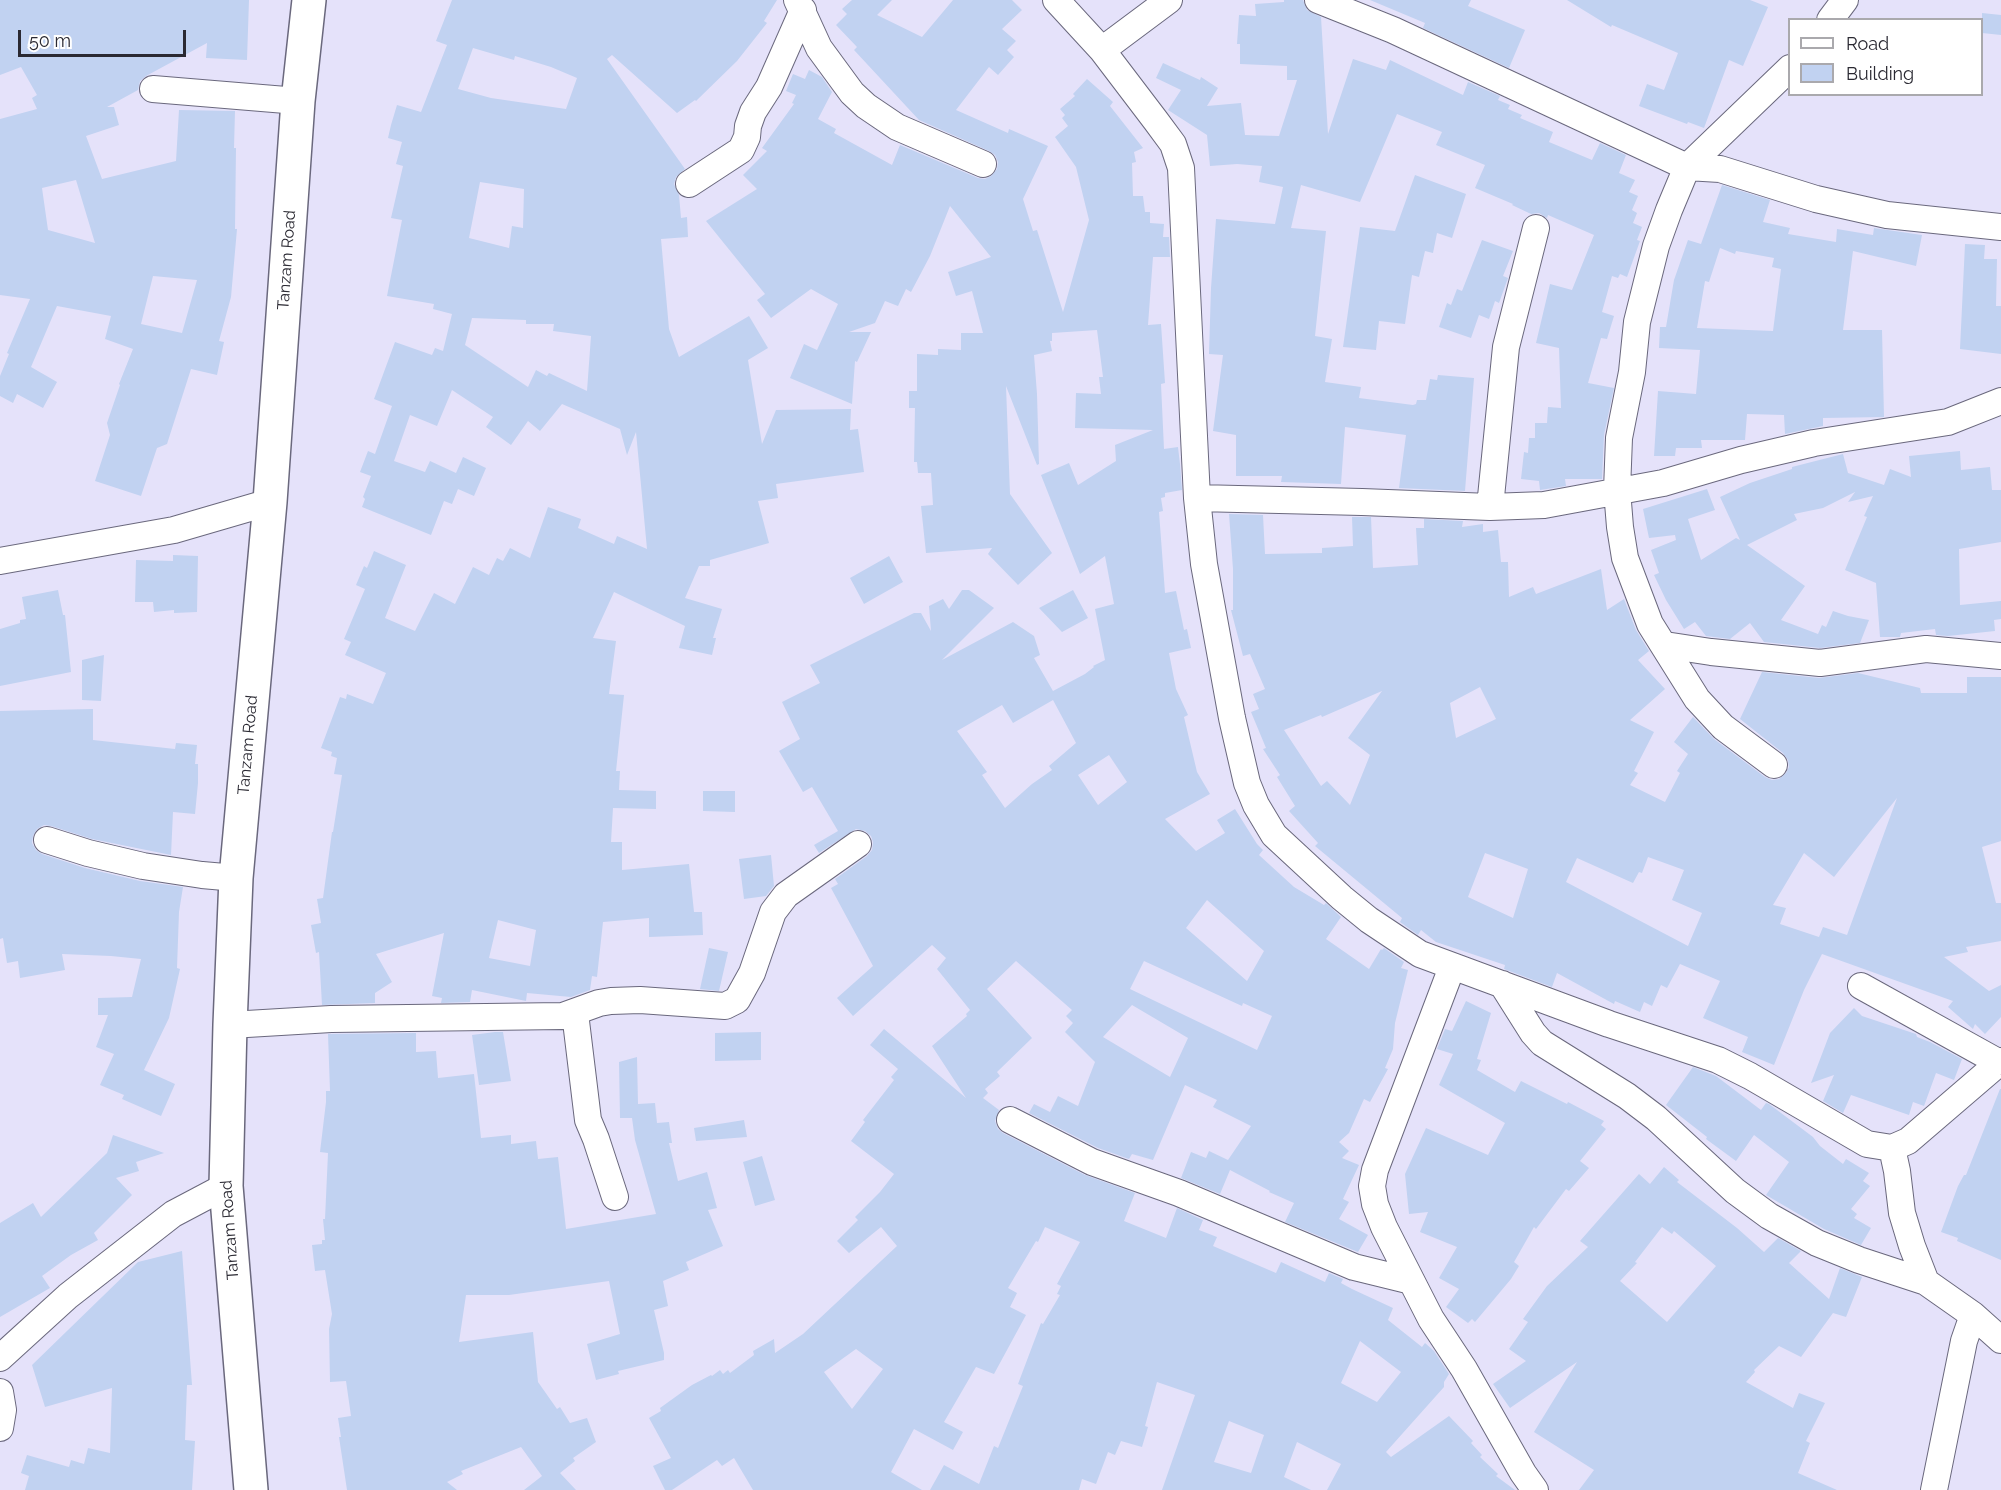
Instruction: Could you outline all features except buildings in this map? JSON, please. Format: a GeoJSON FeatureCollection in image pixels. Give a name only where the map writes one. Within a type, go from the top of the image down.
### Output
{"type":"FeatureCollection","features":[{"type":"Feature","properties":{"kind":"highway","name":"Tanzam Road"},"geometry":{"type":"LineString","coordinates":[[251,1490],[226,1186],[230,1024],[236,878],[270,502],[298,101],[309,0]]}},
{"type":"Feature","properties":{"kind":"street"},"geometry":{"type":"LineString","coordinates":[[1056,0],[1102,50],[1173,144],[1181,168],[1197,498],[1204,564],[1232,718],[1247,783],[1256,805],[1274,835],[1369,920],[1420,954],[1609,1024],[1718,1060],[1867,1144],[1892,1148],[1908,1141],[2000,1062],[1861,986]]}},
{"type":"Feature","properties":{"kind":"street"},"geometry":{"type":"LineString","coordinates":[[1102,50],[1169,0]]}},
{"type":"Feature","properties":{"kind":"street"},"geometry":{"type":"LineString","coordinates":[[1318,0],[1393,30],[1687,167],[1720,169],[1816,200],[1887,215],[2001,227]]}},
{"type":"Feature","properties":{"kind":"street"},"geometry":{"type":"LineString","coordinates":[[1832,18],[1845,0]]}},
{"type":"Feature","properties":{"kind":"street"},"geometry":{"type":"LineString","coordinates":[[800,5],[819,48],[852,93],[866,106],[897,127],[983,164]]}},
{"type":"Feature","properties":{"kind":"street"},"geometry":{"type":"LineString","coordinates":[[689,184],[741,150],[747,137],[753,112],[769,87],[800,5]]}},
{"type":"Feature","properties":{"kind":"street"},"geometry":{"type":"LineString","coordinates":[[1774,765],[1723,727],[1703,706],[1650,624],[1625,558],[1617,490],[1619,438],[1632,372],[1637,322],[1656,246],[1687,167],[1788,70]]}},
{"type":"Feature","properties":{"kind":"street"},"geometry":{"type":"LineString","coordinates":[[153,89],[298,101]]}},
{"type":"Feature","properties":{"kind":"street"},"geometry":{"type":"LineString","coordinates":[[1490,507],[1506,347],[1536,228]]}},
{"type":"Feature","properties":{"kind":"street"},"geometry":{"type":"LineString","coordinates":[[1197,498],[1362,501],[1490,507],[1544,504],[1663,483],[1741,460],[1814,443],[1948,422],[2001,400]]}},
{"type":"Feature","properties":{"kind":"street"},"geometry":{"type":"LineString","coordinates":[[0,561],[174,530],[270,502]]}},
{"type":"Feature","properties":{"kind":"street"},"geometry":{"type":"LineString","coordinates":[[1665,645],[1820,663],[1926,649],[2001,656]]}},
{"type":"Feature","properties":{"kind":"street"},"geometry":{"type":"LineString","coordinates":[[47,840],[88,853],[143,866],[236,878]]}},
{"type":"Feature","properties":{"kind":"street"},"geometry":{"type":"LineString","coordinates":[[230,1024],[331,1019],[563,1016],[611,1001],[640,1000],[724,1006],[737,1000],[752,974],[774,912],[786,895],[858,844]]}},
{"type":"Feature","properties":{"kind":"street"},"geometry":{"type":"LineString","coordinates":[[1420,954],[1432,1018]]}},
{"type":"Feature","properties":{"kind":"street"},"geometry":{"type":"LineString","coordinates":[[1452,967],[1406,1092],[1387,1136],[1372,1186],[1375,1204],[1384,1227],[1431,1319],[1464,1369],[1535,1490]]}},
{"type":"Feature","properties":{"kind":"street"},"geometry":{"type":"LineString","coordinates":[[1502,984],[1533,1033],[1542,1043],[1642,1107],[1697,1154],[1735,1191],[1769,1216],[1817,1243],[1859,1260],[1926,1282],[1973,1315],[2001,1340]]}},
{"type":"Feature","properties":{"kind":"street"},"geometry":{"type":"LineString","coordinates":[[575,1013],[588,1120],[615,1197]]}},
{"type":"Feature","properties":{"kind":"street"},"geometry":{"type":"LineString","coordinates":[[1010,1120],[1092,1162],[1179,1193],[1354,1267],[1411,1281]]}},
{"type":"Feature","properties":{"kind":"street"},"geometry":{"type":"LineString","coordinates":[[1892,1148],[1902,1213],[1926,1282]]}},
{"type":"Feature","properties":{"kind":"street"},"geometry":{"type":"LineString","coordinates":[[0,1358],[68,1296],[173,1214],[226,1186]]}},
{"type":"Feature","properties":{"kind":"street"},"geometry":{"type":"LineString","coordinates":[[1934,1490],[1964,1341],[1973,1315]]}},
{"type":"Feature","properties":{"kind":"street"},"geometry":{"type":"LineString","coordinates":[[0,1392],[3,1410],[0,1428]]}}]}
